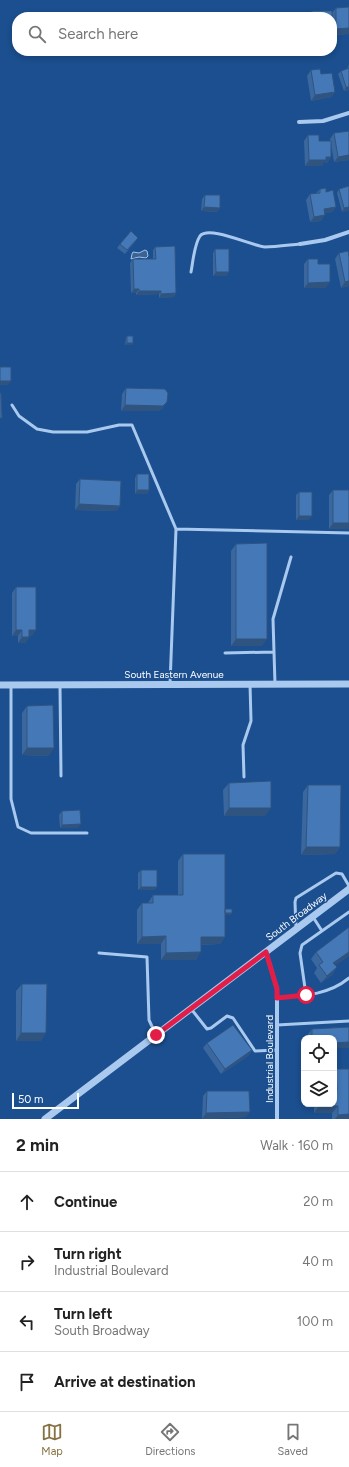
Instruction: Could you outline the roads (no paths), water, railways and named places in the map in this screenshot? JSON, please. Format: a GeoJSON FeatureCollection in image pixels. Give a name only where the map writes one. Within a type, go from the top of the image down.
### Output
{"type":"FeatureCollection","features":[{"type":"Feature","properties":{"kind":"street"},"geometry":{"type":"LineString","coordinates":[[299,122],[323,120],[349,113]]}},
{"type":"Feature","properties":{"kind":"street"},"geometry":{"type":"LineString","coordinates":[[300,244],[325,240],[349,232]]}},
{"type":"Feature","properties":{"kind":"street","name":"South Eastern Avenue"},"geometry":{"type":"LineString","coordinates":[[0,684],[349,684]]}},
{"type":"Feature","properties":{"kind":"street","name":"South Broadway"},"geometry":{"type":"LineString","coordinates":[[45,1119],[349,888]]}},
{"type":"Feature","properties":{"kind":"street","name":"Industrial Boulevard"},"geometry":{"type":"LineString","coordinates":[[266,952],[277,989],[277,1119]]}},
{"type":"Feature","properties":{"kind":"lane"},"geometry":{"type":"LineString","coordinates":[[191,272],[197,243],[200,236],[204,233],[213,232],[266,247],[300,244]]}},
{"type":"Feature","properties":{"kind":"lane"},"geometry":{"type":"LineString","coordinates":[[12,405],[19,416],[37,428],[53,432],[87,432],[119,425],[132,425],[176,529],[170,684]]}},
{"type":"Feature","properties":{"kind":"lane"},"geometry":{"type":"LineString","coordinates":[[176,529],[349,533]]}},
{"type":"Feature","properties":{"kind":"lane"},"geometry":{"type":"LineString","coordinates":[[275,684],[273,619],[291,558]]}},
{"type":"Feature","properties":{"kind":"lane"},"geometry":{"type":"LineString","coordinates":[[225,653],[274,652]]}},
{"type":"Feature","properties":{"kind":"lane"},"geometry":{"type":"LineString","coordinates":[[11,684],[11,799],[18,826],[31,833],[87,833]]}},
{"type":"Feature","properties":{"kind":"lane"},"geometry":{"type":"LineString","coordinates":[[60,684],[61,776]]}},
{"type":"Feature","properties":{"kind":"lane"},"geometry":{"type":"LineString","coordinates":[[244,777],[243,745],[250,721],[250,684]]}},
{"type":"Feature","properties":{"kind":"lane"},"geometry":{"type":"LineString","coordinates":[[296,929],[296,898],[336,873],[342,874],[349,888]]}},
{"type":"Feature","properties":{"kind":"lane"},"geometry":{"type":"LineString","coordinates":[[306,995],[300,953],[302,945],[349,912]]}},
{"type":"Feature","properties":{"kind":"lane"},"geometry":{"type":"LineString","coordinates":[[313,916],[322,931]]}},
{"type":"Feature","properties":{"kind":"lane"},"geometry":{"type":"LineString","coordinates":[[99,953],[147,957],[149,1020],[156,1035]]}},
{"type":"Feature","properties":{"kind":"lane"},"geometry":{"type":"LineString","coordinates":[[277,998],[319,994],[349,978]]}},
{"type":"Feature","properties":{"kind":"lane"},"geometry":{"type":"LineString","coordinates":[[191,1009],[207,1029],[211,1028],[227,1016],[233,1018],[255,1051],[277,1050]]}},
{"type":"Feature","properties":{"kind":"lane"},"geometry":{"type":"LineString","coordinates":[[277,1025],[349,1021]]}},
{"type":"Feature","properties":{"kind":"water"},"geometry":{"type":"Polygon","coordinates":[[[145,250],[147,251],[148,256],[146,258],[139,257],[131,259],[133,252],[139,253],[145,250]]]}}]}
